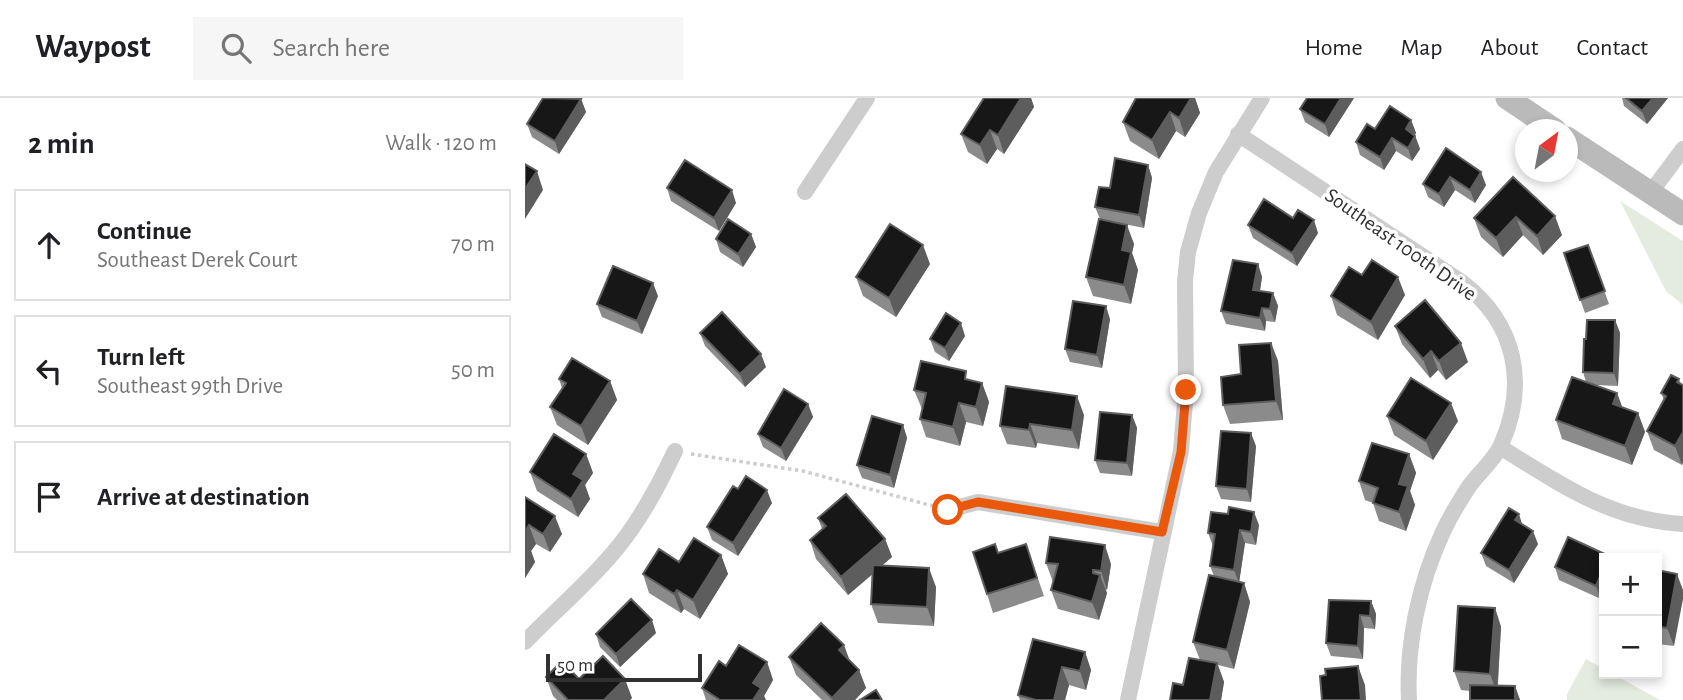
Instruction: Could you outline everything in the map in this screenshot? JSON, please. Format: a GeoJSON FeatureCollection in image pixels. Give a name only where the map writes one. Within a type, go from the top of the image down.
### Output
{"type":"FeatureCollection","features":[{"type":"Feature","properties":{"kind":"main road"},"geometry":{"type":"LineString","coordinates":[[1507,98],[1538,119]]}},
{"type":"Feature","properties":{"kind":"main road"},"geometry":{"type":"LineString","coordinates":[[1578,145],[1683,214]]}},
{"type":"Feature","properties":{"kind":"street"},"geometry":{"type":"LineString","coordinates":[[805,192],[867,98]]}},
{"type":"Feature","properties":{"kind":"street"},"geometry":{"type":"LineString","coordinates":[[1128,700],[1181,452],[1186,390],[1185,281],[1188,252],[1216,172],[1262,98]]}},
{"type":"Feature","properties":{"kind":"street","name":"Southeast 100th Drive"},"geometry":{"type":"LineString","coordinates":[[1238,134],[1464,283],[1489,306],[1508,339],[1515,377],[1512,406],[1500,447],[1468,488],[1442,533],[1425,582],[1415,625],[1409,700]]}},
{"type":"Feature","properties":{"kind":"street"},"geometry":{"type":"LineString","coordinates":[[1651,192],[1683,149]]}},
{"type":"Feature","properties":{"kind":"street"},"geometry":{"type":"LineString","coordinates":[[1500,447],[1573,493],[1600,505],[1639,518],[1683,524]]}},
{"type":"Feature","properties":{"kind":"street"},"geometry":{"type":"LineString","coordinates":[[525,642],[615,551],[640,516],[675,451]]}},
{"type":"Feature","properties":{"kind":"street"},"geometry":{"type":"LineString","coordinates":[[948,510],[978,502],[1162,532]]}},
{"type":"Feature","properties":{"kind":"path"},"geometry":{"type":"LineString","coordinates":[[675,451],[803,471],[948,510]]}},
{"type":"Feature","properties":{"kind":"shaded area"},"geometry":{"type":"Polygon","coordinates":[[[1620,201],[1683,241],[1683,305],[1666,291],[1620,201]]]}},
{"type":"Feature","properties":{"kind":"shaded area"},"geometry":{"type":"Polygon","coordinates":[[[1586,659],[1599,666],[1599,679],[1622,679],[1660,700],[1567,700],[1567,694],[1586,659]]]}},
{"type":"Feature","properties":{"kind":"building"},"geometry":{"type":"Polygon","coordinates":[[[543,98],[581,99],[555,141],[527,124],[543,98]]]}},
{"type":"Feature","properties":{"kind":"building"},"geometry":{"type":"Polygon","coordinates":[[[984,98],[1021,98],[998,135],[990,130],[980,145],[961,134],[984,98]]]}},
{"type":"Feature","properties":{"kind":"building"},"geometry":{"type":"Polygon","coordinates":[[[1136,98],[1191,98],[1179,118],[1170,112],[1152,140],[1123,122],[1136,98]]]}},
{"type":"Feature","properties":{"kind":"building"},"geometry":{"type":"Polygon","coordinates":[[[1307,98],[1341,98],[1325,124],[1300,109],[1307,98]]]}},
{"type":"Feature","properties":{"kind":"building"},"geometry":{"type":"Polygon","coordinates":[[[1626,98],[1653,98],[1642,111],[1626,98]]]}},
{"type":"Feature","properties":{"kind":"building"},"geometry":{"type":"Polygon","coordinates":[[[1390,106],[1411,120],[1406,129],[1415,136],[1408,148],[1392,138],[1380,157],[1356,142],[1367,124],[1375,129],[1390,106]]]}},
{"type":"Feature","properties":{"kind":"building"},"geometry":{"type":"Polygon","coordinates":[[[1446,148],[1481,172],[1470,190],[1450,177],[1439,194],[1423,184],[1446,148]]]}},
{"type":"Feature","properties":{"kind":"building"},"geometry":{"type":"Polygon","coordinates":[[[1115,158],[1148,165],[1139,215],[1095,207],[1099,187],[1110,188],[1115,158]]]}},
{"type":"Feature","properties":{"kind":"building"},"geometry":{"type":"Polygon","coordinates":[[[685,160],[732,190],[714,218],[667,188],[685,160]]]}},
{"type":"Feature","properties":{"kind":"building"},"geometry":{"type":"Polygon","coordinates":[[[525,164],[537,171],[525,189],[525,164]]]}},
{"type":"Feature","properties":{"kind":"building"},"geometry":{"type":"Polygon","coordinates":[[[1513,177],[1515,182],[1518,182],[1555,216],[1537,236],[1516,217],[1496,238],[1474,218],[1513,177]]]}},
{"type":"Feature","properties":{"kind":"building"},"geometry":{"type":"Polygon","coordinates":[[[1264,199],[1293,218],[1298,210],[1314,220],[1292,253],[1248,225],[1264,199]]]}},
{"type":"Feature","properties":{"kind":"building"},"geometry":{"type":"Polygon","coordinates":[[[728,219],[751,234],[738,254],[716,239],[728,219]]]}},
{"type":"Feature","properties":{"kind":"building"},"geometry":{"type":"Polygon","coordinates":[[[1099,219],[1127,225],[1122,250],[1131,252],[1124,285],[1086,277],[1099,219]]]}},
{"type":"Feature","properties":{"kind":"building"},"geometry":{"type":"Polygon","coordinates":[[[890,224],[923,245],[889,298],[856,277],[890,224]]]}},
{"type":"Feature","properties":{"kind":"building"},"geometry":{"type":"Polygon","coordinates":[[[1588,245],[1605,291],[1580,300],[1564,253],[1588,245]]]}},
{"type":"Feature","properties":{"kind":"building"},"geometry":{"type":"Polygon","coordinates":[[[1233,260],[1258,264],[1253,290],[1273,293],[1270,309],[1262,308],[1260,318],[1221,311],[1233,260]]]}},
{"type":"Feature","properties":{"kind":"building"},"geometry":{"type":"Polygon","coordinates":[[[1372,260],[1398,277],[1371,322],[1331,296],[1349,267],[1362,275],[1372,260]]]}},
{"type":"Feature","properties":{"kind":"building"},"geometry":{"type":"Polygon","coordinates":[[[613,266],[653,283],[637,321],[597,304],[613,266]]]}},
{"type":"Feature","properties":{"kind":"building"},"geometry":{"type":"Polygon","coordinates":[[[1425,300],[1461,343],[1439,361],[1431,351],[1423,359],[1395,326],[1425,300]]]}},
{"type":"Feature","properties":{"kind":"building"},"geometry":{"type":"Polygon","coordinates":[[[1073,301],[1106,306],[1097,355],[1065,349],[1073,301]]]}},
{"type":"Feature","properties":{"kind":"building"},"geometry":{"type":"Polygon","coordinates":[[[722,312],[761,354],[740,374],[700,333],[722,312]]]}},
{"type":"Feature","properties":{"kind":"building"},"geometry":{"type":"Polygon","coordinates":[[[946,313],[961,323],[945,348],[930,339],[946,313]]]}},
{"type":"Feature","properties":{"kind":"building"},"geometry":{"type":"Polygon","coordinates":[[[1587,320],[1615,320],[1614,373],[1583,372],[1587,320]]]}},
{"type":"Feature","properties":{"kind":"building"},"geometry":{"type":"Polygon","coordinates":[[[1271,343],[1276,401],[1223,405],[1221,377],[1241,374],[1239,345],[1271,343]]]}},
{"type":"Feature","properties":{"kind":"building"},"geometry":{"type":"Polygon","coordinates":[[[572,358],[610,381],[581,426],[550,407],[566,383],[559,379],[572,358]]]}},
{"type":"Feature","properties":{"kind":"building"},"geometry":{"type":"Polygon","coordinates":[[[921,361],[966,371],[965,379],[982,383],[976,407],[959,403],[953,427],[920,419],[926,393],[914,390],[921,361]]]}},
{"type":"Feature","properties":{"kind":"building"},"geometry":{"type":"Polygon","coordinates":[[[1671,375],[1683,385],[1683,432],[1675,446],[1647,431],[1666,396],[1661,393],[1671,375]]]}},
{"type":"Feature","properties":{"kind":"building"},"geometry":{"type":"Polygon","coordinates":[[[1572,377],[1617,393],[1613,404],[1638,413],[1625,446],[1556,420],[1572,377]]]}},
{"type":"Feature","properties":{"kind":"building"},"geometry":{"type":"Polygon","coordinates":[[[1411,378],[1451,403],[1426,441],[1387,416],[1411,378]]]}},
{"type":"Feature","properties":{"kind":"building"},"geometry":{"type":"Polygon","coordinates":[[[1006,386],[1077,396],[1072,430],[1030,424],[1029,430],[1000,426],[1006,386]]]}},
{"type":"Feature","properties":{"kind":"building"},"geometry":{"type":"Polygon","coordinates":[[[784,389],[808,404],[781,448],[758,434],[784,389]]]}},
{"type":"Feature","properties":{"kind":"building"},"geometry":{"type":"Polygon","coordinates":[[[1100,412],[1132,415],[1127,463],[1095,460],[1100,412]]]}},
{"type":"Feature","properties":{"kind":"building"},"geometry":{"type":"Polygon","coordinates":[[[872,416],[903,425],[890,475],[857,465],[872,416]]]}},
{"type":"Feature","properties":{"kind":"building"},"geometry":{"type":"Polygon","coordinates":[[[1221,431],[1251,433],[1247,489],[1216,486],[1221,431]]]}},
{"type":"Feature","properties":{"kind":"building"},"geometry":{"type":"Polygon","coordinates":[[[554,434],[586,454],[573,474],[583,480],[571,499],[530,472],[554,434]]]}},
{"type":"Feature","properties":{"kind":"building"},"geometry":{"type":"Polygon","coordinates":[[[1372,443],[1409,454],[1399,484],[1408,486],[1399,512],[1373,503],[1378,488],[1359,481],[1372,443]]]}},
{"type":"Feature","properties":{"kind":"building"},"geometry":{"type":"Polygon","coordinates":[[[746,476],[767,490],[733,543],[707,527],[733,486],[738,489],[746,476]]]}},
{"type":"Feature","properties":{"kind":"building"},"geometry":{"type":"Polygon","coordinates":[[[846,494],[885,539],[841,577],[810,540],[826,526],[818,518],[846,494]]]}},
{"type":"Feature","properties":{"kind":"building"},"geometry":{"type":"Polygon","coordinates":[[[525,497],[555,516],[543,534],[529,525],[525,532],[525,497]]]}},
{"type":"Feature","properties":{"kind":"building"},"geometry":{"type":"Polygon","coordinates":[[[1229,507],[1254,512],[1251,532],[1240,530],[1234,570],[1210,566],[1215,534],[1208,533],[1211,512],[1228,514],[1229,507]]]}},
{"type":"Feature","properties":{"kind":"building"},"geometry":{"type":"Polygon","coordinates":[[[1509,508],[1519,514],[1515,520],[1533,531],[1509,570],[1481,553],[1509,508]]]}},
{"type":"Feature","properties":{"kind":"building"},"geometry":{"type":"Polygon","coordinates":[[[1050,537],[1105,545],[1101,571],[1093,570],[1093,573],[1100,575],[1092,602],[1051,590],[1058,564],[1046,563],[1050,537]]]}},
{"type":"Feature","properties":{"kind":"building"},"geometry":{"type":"Polygon","coordinates":[[[1568,537],[1603,553],[1599,553],[1599,579],[1596,586],[1555,567],[1568,537]]]}},
{"type":"Feature","properties":{"kind":"building"},"geometry":{"type":"Polygon","coordinates":[[[694,538],[721,555],[693,600],[677,590],[674,594],[643,574],[659,549],[679,562],[694,538]]]}},
{"type":"Feature","properties":{"kind":"building"},"geometry":{"type":"Polygon","coordinates":[[[995,544],[998,553],[1026,544],[1037,578],[987,594],[973,552],[995,544]]]}},
{"type":"Feature","properties":{"kind":"building"},"geometry":{"type":"Polygon","coordinates":[[[873,565],[929,568],[927,607],[871,604],[873,565]]]}},
{"type":"Feature","properties":{"kind":"building"},"geometry":{"type":"Polygon","coordinates":[[[1662,571],[1677,574],[1667,628],[1662,627],[1662,571]]]}},
{"type":"Feature","properties":{"kind":"building"},"geometry":{"type":"Polygon","coordinates":[[[1209,575],[1244,583],[1227,650],[1193,642],[1209,575]]]}},
{"type":"Feature","properties":{"kind":"building"},"geometry":{"type":"Polygon","coordinates":[[[631,599],[652,620],[616,654],[596,634],[631,599]]]}},
{"type":"Feature","properties":{"kind":"building"},"geometry":{"type":"Polygon","coordinates":[[[1329,600],[1371,601],[1370,616],[1360,615],[1358,646],[1326,643],[1329,600]]]}},
{"type":"Feature","properties":{"kind":"building"},"geometry":{"type":"Polygon","coordinates":[[[1458,606],[1495,608],[1490,674],[1454,671],[1458,606]]]}},
{"type":"Feature","properties":{"kind":"building"},"geometry":{"type":"Polygon","coordinates":[[[821,623],[844,645],[839,650],[859,670],[832,698],[789,657],[821,623]]]}},
{"type":"Feature","properties":{"kind":"building"},"geometry":{"type":"Polygon","coordinates":[[[1033,639],[1085,652],[1080,671],[1062,667],[1054,700],[1036,700],[1018,695],[1033,639]]]}},
{"type":"Feature","properties":{"kind":"building"},"geometry":{"type":"Polygon","coordinates":[[[739,645],[767,662],[753,683],[761,688],[753,700],[720,700],[702,688],[719,661],[726,666],[739,645]]]}},
{"type":"Feature","properties":{"kind":"building"},"geometry":{"type":"Polygon","coordinates":[[[603,656],[625,679],[604,700],[568,700],[546,677],[562,661],[579,679],[603,656]]]}},
{"type":"Feature","properties":{"kind":"building"},"geometry":{"type":"Polygon","coordinates":[[[1189,658],[1217,663],[1210,700],[1170,700],[1173,683],[1183,685],[1189,658]]]}},
{"type":"Feature","properties":{"kind":"building"},"geometry":{"type":"Polygon","coordinates":[[[1358,666],[1361,700],[1322,700],[1320,676],[1326,675],[1325,669],[1358,666]]]}},
{"type":"Feature","properties":{"kind":"building"},"geometry":{"type":"Polygon","coordinates":[[[1470,685],[1515,686],[1515,700],[1470,700],[1470,685]]]}},
{"type":"Feature","properties":{"kind":"building"},"geometry":{"type":"Polygon","coordinates":[[[876,690],[882,700],[860,700],[876,690]]]}},
{"type":"Feature","properties":{"kind":"route"},"geometry":{"type":"LineString","coordinates":[[948,510],[978,502],[1162,532],[1181,452],[1186,390]]}}]}
